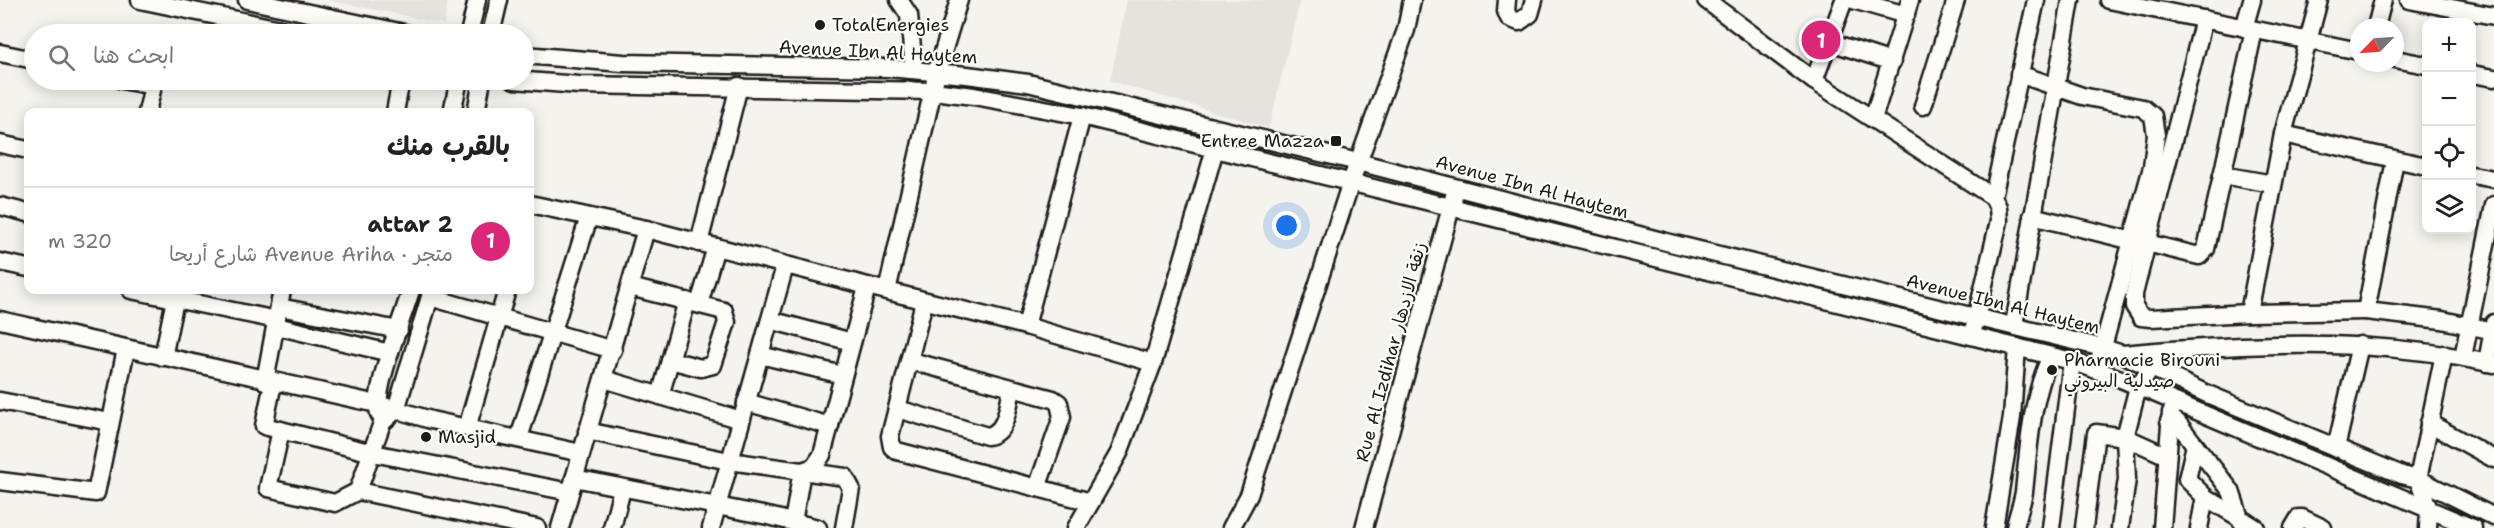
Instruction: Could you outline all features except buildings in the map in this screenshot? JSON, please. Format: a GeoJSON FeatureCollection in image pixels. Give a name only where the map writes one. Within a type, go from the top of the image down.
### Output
{"type":"FeatureCollection","features":[{"type":"Feature","properties":{"kind":"street"},"geometry":{"type":"LineString","coordinates":[[140,0],[256,24]]}},
{"type":"Feature","properties":{"kind":"street"},"geometry":{"type":"LineString","coordinates":[[248,0],[362,24]]}},
{"type":"Feature","properties":{"kind":"street"},"geometry":{"type":"LineString","coordinates":[[471,24],[477,0]]}},
{"type":"Feature","properties":{"kind":"street"},"geometry":{"type":"LineString","coordinates":[[493,24],[499,0]]}},
{"type":"Feature","properties":{"kind":"street"},"geometry":{"type":"LineString","coordinates":[[887,291],[937,72],[959,0]]}},
{"type":"Feature","properties":{"kind":"street"},"geometry":{"type":"LineString","coordinates":[[1508,0],[1506,11],[1509,18],[1519,22],[1530,14],[1534,0]]}},
{"type":"Feature","properties":{"kind":"street"},"geometry":{"type":"LineString","coordinates":[[1706,0],[1814,81],[1993,197],[1998,207],[1999,221],[1972,337]]}},
{"type":"Feature","properties":{"kind":"street"},"geometry":{"type":"LineString","coordinates":[[1814,81],[1844,0]]}},
{"type":"Feature","properties":{"kind":"street"},"geometry":{"type":"LineString","coordinates":[[1853,0],[1908,8],[1873,119]]}},
{"type":"Feature","properties":{"kind":"street"},"geometry":{"type":"LineString","coordinates":[[1923,106],[1956,0]]}},
{"type":"Feature","properties":{"kind":"street"},"geometry":{"type":"LineString","coordinates":[[1993,197],[2036,0]]}},
{"type":"Feature","properties":{"kind":"street"},"geometry":{"type":"LineString","coordinates":[[2014,325],[2071,0]]}},
{"type":"Feature","properties":{"kind":"street"},"geometry":{"type":"LineString","coordinates":[[2109,0],[2350,49]]}},
{"type":"Feature","properties":{"kind":"street"},"geometry":{"type":"LineString","coordinates":[[2032,216],[2199,256],[2203,253],[2222,175],[2249,29],[2252,0]]}},
{"type":"Feature","properties":{"kind":"street"},"geometry":{"type":"LineString","coordinates":[[2249,313],[2283,134],[2319,0]]}},
{"type":"Feature","properties":{"kind":"street"},"geometry":{"type":"LineString","coordinates":[[2378,18],[2383,0]]}},
{"type":"Feature","properties":{"kind":"street"},"geometry":{"type":"LineString","coordinates":[[2409,0],[2494,16]]}},
{"type":"Feature","properties":{"kind":"street"},"geometry":{"type":"LineString","coordinates":[[1231,528],[1249,495],[1351,182],[1406,30],[1407,1]]}},
{"type":"Feature","properties":{"kind":"street"},"geometry":{"type":"LineString","coordinates":[[907,3],[914,70]]}},
{"type":"Feature","properties":{"kind":"street"},"geometry":{"type":"LineString","coordinates":[[2096,369],[2140,242],[2204,20]]}},
{"type":"Feature","properties":{"kind":"street"},"geometry":{"type":"LineString","coordinates":[[1830,42],[1892,62]]}},
{"type":"Feature","properties":{"kind":"street"},"geometry":{"type":"LineString","coordinates":[[0,53],[24,58]]}},
{"type":"Feature","properties":{"kind":"street","name":"Avenue Ibn Al Haytem"},"geometry":{"type":"LineString","coordinates":[[534,56],[623,63],[914,70],[998,78],[1058,89],[1359,162],[1666,242],[2103,348],[2122,354],[2151,369],[2336,448],[2418,479],[2494,517]]}},
{"type":"Feature","properties":{"kind":"street"},"geometry":{"type":"LineString","coordinates":[[2404,61],[2422,64]]}},
{"type":"Feature","properties":{"kind":"street"},"geometry":{"type":"LineString","coordinates":[[2019,74],[2082,96],[2139,107],[2152,114],[2156,129],[2156,146],[2134,294],[2134,306],[2141,317],[2366,311],[2494,328],[2491,364],[2444,354],[2360,345],[2304,343],[2122,354]]}},
{"type":"Feature","properties":{"kind":"street"},"geometry":{"type":"LineString","coordinates":[[2476,75],[2494,78]]}},
{"type":"Feature","properties":{"kind":"street","name":"Avenue Ibn Al Haytem"},"geometry":{"type":"LineString","coordinates":[[534,82],[579,85],[739,86],[933,92],[974,96],[1082,116],[2072,361],[2096,369],[2473,528]]}},
{"type":"Feature","properties":{"kind":"street"},"geometry":{"type":"LineString","coordinates":[[699,243],[739,86]]}},
{"type":"Feature","properties":{"kind":"street"},"geometry":{"type":"LineString","coordinates":[[148,108],[152,90]]}},
{"type":"Feature","properties":{"kind":"street"},"geometry":{"type":"LineString","coordinates":[[396,108],[399,90]]}},
{"type":"Feature","properties":{"kind":"street"},"geometry":{"type":"LineString","coordinates":[[453,108],[457,90]]}},
{"type":"Feature","properties":{"kind":"street"},"geometry":{"type":"LineString","coordinates":[[477,108],[480,90]]}},
{"type":"Feature","properties":{"kind":"street"},"geometry":{"type":"LineString","coordinates":[[1026,326],[1082,116]]}},
{"type":"Feature","properties":{"kind":"street"},"geometry":{"type":"LineString","coordinates":[[2283,134],[2422,165]]}},
{"type":"Feature","properties":{"kind":"street"},"geometry":{"type":"LineString","coordinates":[[0,144],[24,149]]}},
{"type":"Feature","properties":{"kind":"street"},"geometry":{"type":"LineString","coordinates":[[1076,528],[1119,453],[1153,363],[1215,149]]}},
{"type":"Feature","properties":{"kind":"street"},"geometry":{"type":"LineString","coordinates":[[2366,311],[2395,160]]}},
{"type":"Feature","properties":{"kind":"street"},"geometry":{"type":"LineString","coordinates":[[2222,175],[2273,184]]}},
{"type":"Feature","properties":{"kind":"street"},"geometry":{"type":"LineString","coordinates":[[2476,176],[2494,179]]}},
{"type":"Feature","properties":{"kind":"street","name":"Rue Al Izdihar زنقة الازدهار"},"geometry":{"type":"LineString","coordinates":[[1364,528],[1456,187]]}},
{"type":"Feature","properties":{"kind":"street"},"geometry":{"type":"LineString","coordinates":[[2463,357],[2494,205]]}},
{"type":"Feature","properties":{"kind":"street"},"geometry":{"type":"LineString","coordinates":[[0,206],[24,212]]}},
{"type":"Feature","properties":{"kind":"street"},"geometry":{"type":"LineString","coordinates":[[534,208],[646,229],[924,302],[1026,326],[1153,363]]}},
{"type":"Feature","properties":{"kind":"street"},"geometry":{"type":"LineString","coordinates":[[519,438],[589,217]]}},
{"type":"Feature","properties":{"kind":"street"},"geometry":{"type":"LineString","coordinates":[[560,528],[646,229]]}},
{"type":"Feature","properties":{"kind":"street"},"geometry":{"type":"LineString","coordinates":[[660,396],[670,360],[716,247]]}},
{"type":"Feature","properties":{"kind":"street"},"geometry":{"type":"LineString","coordinates":[[0,262],[24,267]]}},
{"type":"Feature","properties":{"kind":"street"},"geometry":{"type":"LineString","coordinates":[[711,528],[785,266]]}},
{"type":"Feature","properties":{"kind":"street"},"geometry":{"type":"LineString","coordinates":[[630,287],[724,311],[727,317],[717,359],[713,365],[701,368],[670,360]]}},
{"type":"Feature","properties":{"kind":"street"},"geometry":{"type":"LineString","coordinates":[[802,471],[818,463],[867,287]]}},
{"type":"Feature","properties":{"kind":"street"},"geometry":{"type":"LineString","coordinates":[[162,357],[176,294],[277,318],[390,353]]}},
{"type":"Feature","properties":{"kind":"street"},"geometry":{"type":"LineString","coordinates":[[281,294],[264,426],[373,453],[572,485],[622,489],[717,506],[766,522],[793,522],[818,528]]}},
{"type":"Feature","properties":{"kind":"street"},"geometry":{"type":"LineString","coordinates":[[382,423],[377,404],[390,353],[410,294]]}},
{"type":"Feature","properties":{"kind":"street"},"geometry":{"type":"LineString","coordinates":[[358,491],[382,423],[396,410],[431,294]]}},
{"type":"Feature","properties":{"kind":"street"},"geometry":{"type":"LineString","coordinates":[[434,294],[499,317],[613,350]]}},
{"type":"Feature","properties":{"kind":"street"},"geometry":{"type":"LineString","coordinates":[[467,428],[506,294]]}},
{"type":"Feature","properties":{"kind":"street"},"geometry":{"type":"LineString","coordinates":[[924,302],[890,442],[892,447],[897,451],[1091,502]]}},
{"type":"Feature","properties":{"kind":"street"},"geometry":{"type":"LineString","coordinates":[[277,318],[399,330]]}},
{"type":"Feature","properties":{"kind":"street"},"geometry":{"type":"LineString","coordinates":[[0,320],[269,382],[377,404],[467,428],[581,453]]}},
{"type":"Feature","properties":{"kind":"street"},"geometry":{"type":"LineString","coordinates":[[770,320],[852,342]]}},
{"type":"Feature","properties":{"kind":"street"},"geometry":{"type":"LineString","coordinates":[[2336,448],[2360,345]]}},
{"type":"Feature","properties":{"kind":"street"},"geometry":{"type":"LineString","coordinates":[[1994,528],[2012,417],[2017,347]]}},
{"type":"Feature","properties":{"kind":"street"},"geometry":{"type":"LineString","coordinates":[[0,481],[96,493],[126,349]]}},
{"type":"Feature","properties":{"kind":"street"},"geometry":{"type":"LineString","coordinates":[[2120,528],[2127,479],[2125,437],[2138,387],[2151,369],[2192,349]]}},
{"type":"Feature","properties":{"kind":"street"},"geometry":{"type":"LineString","coordinates":[[2428,528],[2428,510],[2418,479],[2444,354]]}},
{"type":"Feature","properties":{"kind":"street"},"geometry":{"type":"LineString","coordinates":[[760,355],[843,375]]}},
{"type":"Feature","properties":{"kind":"street"},"geometry":{"type":"LineString","coordinates":[[2015,528],[2024,494],[2025,464],[2032,425],[2044,372],[2051,356]]}},
{"type":"Feature","properties":{"kind":"street"},"geometry":{"type":"LineString","coordinates":[[911,361],[1053,399],[1059,403],[1062,417],[1037,488]]}},
{"type":"Feature","properties":{"kind":"street"},"geometry":{"type":"LineString","coordinates":[[2051,528],[2072,361]]}},
{"type":"Feature","properties":{"kind":"street"},"geometry":{"type":"LineString","coordinates":[[604,380],[741,420]]}},
{"type":"Feature","properties":{"kind":"street"},"geometry":{"type":"LineString","coordinates":[[898,409],[987,436],[998,433],[1002,427],[1012,389]]}},
{"type":"Feature","properties":{"kind":"street"},"geometry":{"type":"LineString","coordinates":[[0,401],[110,422]]}},
{"type":"Feature","properties":{"kind":"street"},"geometry":{"type":"LineString","coordinates":[[746,402],[830,426]]}},
{"type":"Feature","properties":{"kind":"street"},"geometry":{"type":"LineString","coordinates":[[2162,528],[2169,421],[2173,402]]}},
{"type":"Feature","properties":{"kind":"street"},"geometry":{"type":"LineString","coordinates":[[2169,421],[2175,420],[2230,491],[2241,523]]}},
{"type":"Feature","properties":{"kind":"street"},"geometry":{"type":"LineString","coordinates":[[2428,423],[2494,459]]}},
{"type":"Feature","properties":{"kind":"street"},"geometry":{"type":"LineString","coordinates":[[281,430],[268,488],[335,503],[358,491],[537,528]]}},
{"type":"Feature","properties":{"kind":"street"},"geometry":{"type":"LineString","coordinates":[[587,431],[729,461],[845,477],[851,488],[844,528]]}},
{"type":"Feature","properties":{"kind":"street"},"geometry":{"type":"LineString","coordinates":[[2084,528],[2096,433],[2125,437],[2167,456]]}},
{"type":"Feature","properties":{"kind":"street"},"geometry":{"type":"LineString","coordinates":[[2195,445],[2187,479],[2205,497],[2241,523],[2256,528]]}},
{"type":"Feature","properties":{"kind":"street"},"geometry":{"type":"LineString","coordinates":[[793,522],[802,471]]}},
{"type":"Feature","properties":{"kind":"street"},"geometry":{"type":"LineString","coordinates":[[612,528],[622,489]]}},
{"type":"Feature","properties":{"kind":"street"},"geometry":{"type":"LineString","coordinates":[[2199,528],[2205,497]]}},
{"type":"Feature","properties":{"kind":"street"},"geometry":{"type":"LineString","coordinates":[[2296,523],[2323,528]]}},
{"type":"Feature","properties":{"kind":"shaded area"},"geometry":{"type":"Polygon","coordinates":[[[327,0],[448,0],[444,24],[327,0]]]}},
{"type":"Feature","properties":{"kind":"shaded area"},"geometry":{"type":"Polygon","coordinates":[[[1127,0],[1300,0],[1269,128],[1110,81],[1127,0]]]}},
{"type":"Feature","properties":{"kind":"place","name":"TotalEnergies"},"geometry":{"type":"Point","coordinates":[820,25]}},
{"type":"Feature","properties":{"kind":"place","name":"attar 2"},"geometry":{"type":"Point","coordinates":[1821,40]}},
{"type":"Feature","properties":{"kind":"place","name":"Entree Mazza"},"geometry":{"type":"Point","coordinates":[1336,141]}},
{"type":"Feature","properties":{"kind":"place","name":"Pharmacie Birouni صيدلية البيروني"},"geometry":{"type":"Point","coordinates":[2052,370]}},
{"type":"Feature","properties":{"kind":"place","name":"Masjid"},"geometry":{"type":"Point","coordinates":[426,437]}}]}
